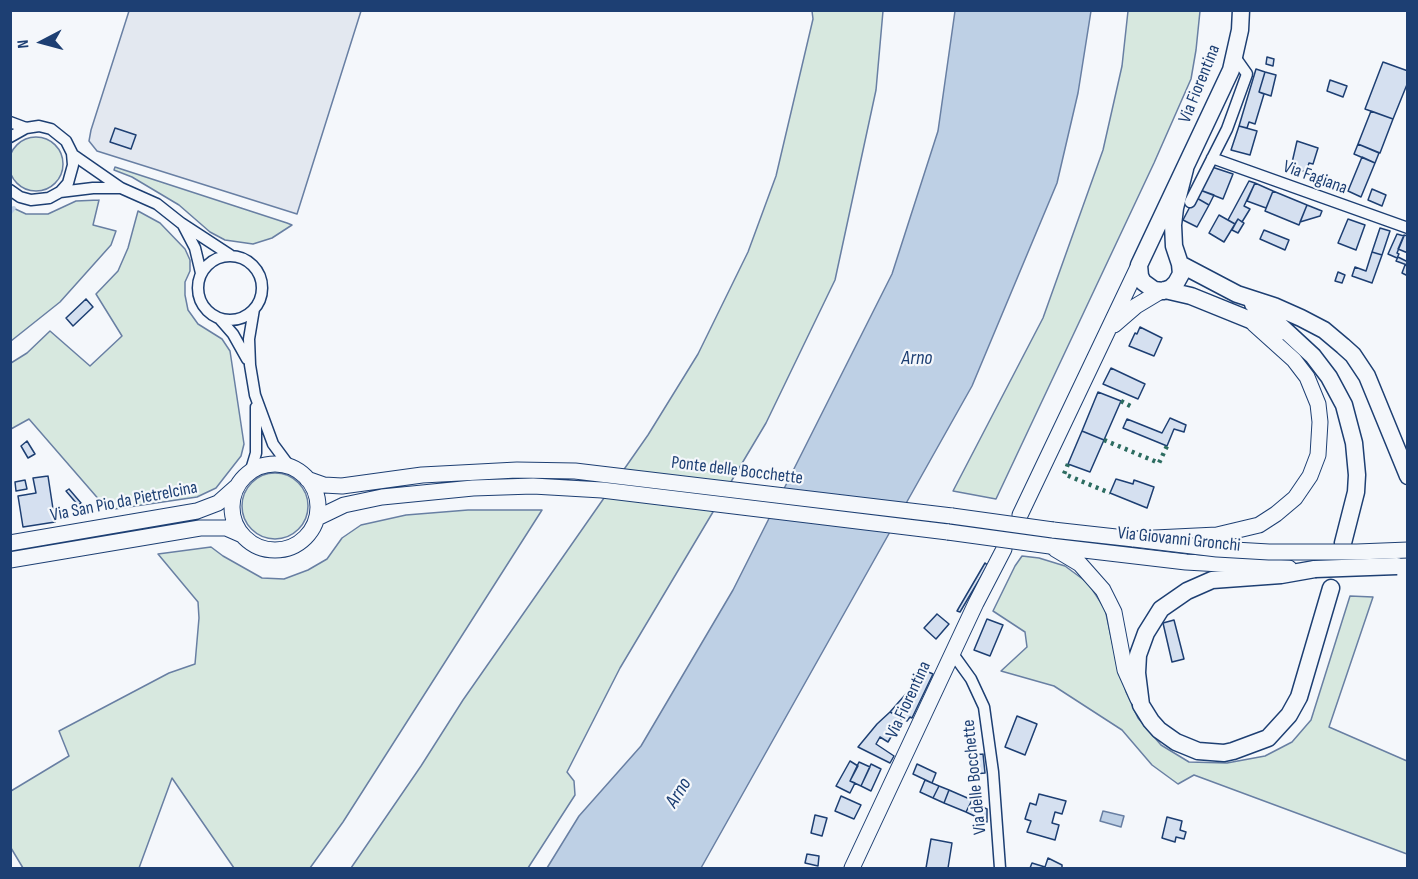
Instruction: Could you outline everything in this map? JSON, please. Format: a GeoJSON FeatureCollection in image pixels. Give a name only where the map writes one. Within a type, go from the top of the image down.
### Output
{"type":"FeatureCollection","features":[{"type":"Feature","properties":{"kind":"main road","name":"Via Fiorentina"},"geometry":{"type":"LineString","coordinates":[[1020,515],[1141,262],[1169,198],[1185,169],[1235,57],[1240,10]]}},
{"type":"Feature","properties":{"kind":"main road","name":"Via Fiorentina"},"geometry":{"type":"LineString","coordinates":[[1106,333],[1126,313],[1171,288],[1178,281],[1179,261],[1174,246],[1174,217],[1185,169]]}},
{"type":"Feature","properties":{"kind":"main road"},"geometry":{"type":"LineString","coordinates":[[1296,338],[1191,296],[1154,290],[1145,285],[1140,276],[1141,262],[1149,252],[1157,249],[1171,252],[1179,261],[1238,294],[1273,319],[1296,338],[1318,361],[1344,405],[1352,431],[1356,483],[1343,543]]}},
{"type":"Feature","properties":{"kind":"main road"},"geometry":{"type":"LineString","coordinates":[[1238,294],[1275,306],[1313,324],[1335,338],[1353,355],[1373,389],[1407,476]]}},
{"type":"Feature","properties":{"kind":"main road"},"geometry":{"type":"LineString","coordinates":[[1134,539],[1217,536],[1266,521],[1290,502],[1304,486],[1316,463],[1320,430],[1318,404],[1307,377],[1294,360],[1247,318]]}},
{"type":"Feature","properties":{"kind":"main road"},"geometry":{"type":"LineString","coordinates":[[273,465],[290,467],[312,484],[317,497],[317,518],[312,530],[303,540],[285,549],[272,550],[258,547],[242,535],[236,524],[232,511],[233,498],[238,485],[257,468],[273,465]]}},
{"type":"Feature","properties":{"kind":"main road","name":"Ponte delle Bocchette"},"geometry":{"type":"LineString","coordinates":[[307,478],[324,485],[342,486],[422,475],[553,470],[608,474],[952,516]]}},
{"type":"Feature","properties":{"kind":"main road","name":"Via San Pio da Pietrelcina"},"geometry":{"type":"LineString","coordinates":[[10,543],[197,511],[218,503],[238,485]]}},
{"type":"Feature","properties":{"kind":"main road","name":"Ponte delle Bocchette"},"geometry":{"type":"LineString","coordinates":[[317,518],[344,505],[382,497],[518,486],[602,490],[948,532]]}},
{"type":"Feature","properties":{"kind":"main road","name":"Via Giovanni Gronchi"},"geometry":{"type":"LineString","coordinates":[[952,516],[1194,547],[1250,551],[1407,550]]}},
{"type":"Feature","properties":{"kind":"main road","name":"Via San Pio da Pietrelcina"},"geometry":{"type":"LineString","coordinates":[[10,560],[200,528],[226,528],[242,535]]}},
{"type":"Feature","properties":{"kind":"main road","name":"Via Giovanni Gronchi"},"geometry":{"type":"LineString","coordinates":[[948,532],[1186,562],[1315,569],[1407,566]]}},
{"type":"Feature","properties":{"kind":"main road"},"geometry":{"type":"LineString","coordinates":[[1050,546],[1080,564],[1103,590],[1114,612],[1125,670],[1141,705],[1159,730],[1176,742],[1198,751],[1224,753],[1268,738],[1289,715],[1299,697],[1331,588]]}},
{"type":"Feature","properties":{"kind":"main road","name":"Via Fiorentina"},"geometry":{"type":"LineString","coordinates":[[852,868],[1004,549]]}},
{"type":"Feature","properties":{"kind":"main road"},"geometry":{"type":"LineString","coordinates":[[1141,705],[1137,673],[1138,655],[1153,620],[1169,602],[1212,580],[1281,575],[1315,569]]}},
{"type":"Feature","properties":{"kind":"street"},"geometry":{"type":"LineString","coordinates":[[1190,202],[1227,129],[1247,74],[1235,57]]}},
{"type":"Feature","properties":{"kind":"street"},"geometry":{"type":"LineString","coordinates":[[10,122],[26,128]]}},
{"type":"Feature","properties":{"kind":"street"},"geometry":{"type":"LineString","coordinates":[[10,137],[26,128],[39,126],[55,131],[66,141],[72,154],[73,165],[71,177],[60,192]]}},
{"type":"Feature","properties":{"kind":"street"},"geometry":{"type":"LineString","coordinates":[[72,154],[121,188],[157,204],[230,255]]}},
{"type":"Feature","properties":{"kind":"street","name":"Via Fagiana"},"geometry":{"type":"LineString","coordinates":[[1212,158],[1407,228]]}},
{"type":"Feature","properties":{"kind":"street"},"geometry":{"type":"LineString","coordinates":[[12,192],[26,199],[38,201],[60,192],[121,188]]}},
{"type":"Feature","properties":{"kind":"street"},"geometry":{"type":"LineString","coordinates":[[181,222],[193,241],[198,256],[201,273],[198,288],[202,303],[212,314],[228,320],[238,319],[255,309]]}},
{"type":"Feature","properties":{"kind":"street"},"geometry":{"type":"LineString","coordinates":[[201,273],[210,262],[230,255],[244,258],[259,272],[262,290],[249,330],[250,364],[255,395],[256,443],[255,458],[250,472]]}},
{"type":"Feature","properties":{"kind":"street"},"geometry":{"type":"LineString","coordinates":[[218,317],[233,333],[250,364]]}},
{"type":"Feature","properties":{"kind":"street"},"geometry":{"type":"LineString","coordinates":[[255,395],[273,444],[290,467]]}},
{"type":"Feature","properties":{"kind":"street","name":"Via delle Bocchette"},"geometry":{"type":"LineString","coordinates":[[953,654],[975,686],[984,707],[993,772],[1000,868]]}},
{"type":"Feature","properties":{"kind":"shaded area"},"geometry":{"type":"Polygon","coordinates":[[[129,11],[361,11],[297,214],[97,151],[89,141],[91,130],[129,11]]]}},
{"type":"Feature","properties":{"kind":"shaded area"},"geometry":{"type":"Polygon","coordinates":[[[812,11],[883,11],[876,90],[835,280],[766,423],[620,668],[567,772],[574,781],[575,795],[528,868],[351,868],[463,700],[648,435],[698,354],[748,252],[776,176],[813,19],[812,11]]]}},
{"type":"Feature","properties":{"kind":"shaded area"},"geometry":{"type":"Polygon","coordinates":[[[1128,11],[1200,11],[1191,79],[1154,163],[996,499],[953,491],[1043,318],[1103,150],[1122,66],[1128,11]]]}},
{"type":"Feature","properties":{"kind":"shaded area"},"geometry":{"type":"Polygon","coordinates":[[[31,137],[41,137],[51,141],[59,149],[63,164],[59,179],[51,187],[41,191],[31,191],[21,187],[13,179],[9,169],[9,159],[13,149],[21,141],[31,137]]]}},
{"type":"Feature","properties":{"kind":"shaded area"},"geometry":{"type":"Polygon","coordinates":[[[115,167],[292,225],[272,238],[253,244],[225,240],[210,232],[179,205],[132,177],[114,170],[115,167]]]}},
{"type":"Feature","properties":{"kind":"shaded area"},"geometry":{"type":"Polygon","coordinates":[[[99,200],[93,225],[116,231],[111,245],[60,302],[11,341],[11,207],[26,214],[48,214],[76,201],[99,200]]]}},
{"type":"Feature","properties":{"kind":"shaded area"},"geometry":{"type":"Polygon","coordinates":[[[138,211],[160,223],[185,249],[190,260],[190,271],[185,282],[188,310],[198,324],[222,339],[230,351],[244,444],[241,456],[216,488],[197,497],[108,510],[29,419],[11,429],[11,363],[27,353],[50,331],[90,366],[122,336],[96,294],[118,271],[128,248],[138,211]]]}},
{"type":"Feature","properties":{"kind":"shaded area"},"geometry":{"type":"Polygon","coordinates":[[[275,473],[288,475],[303,488],[308,506],[306,519],[293,534],[275,539],[262,537],[247,524],[242,506],[244,493],[257,478],[275,473]]]}},
{"type":"Feature","properties":{"kind":"shaded area"},"geometry":{"type":"Polygon","coordinates":[[[468,510],[542,510],[343,822],[310,868],[234,868],[172,778],[139,868],[23,868],[11,848],[11,791],[69,756],[59,731],[169,673],[195,664],[198,602],[158,554],[211,547],[262,578],[284,579],[308,570],[327,559],[342,538],[361,525],[406,515],[468,510]]]}},
{"type":"Feature","properties":{"kind":"shaded area"},"geometry":{"type":"Polygon","coordinates":[[[1022,556],[1039,558],[1065,566],[1088,583],[1105,609],[1126,692],[1138,718],[1161,745],[1189,762],[1227,763],[1265,756],[1292,742],[1311,720],[1350,596],[1373,597],[1329,727],[1407,761],[1407,854],[1194,775],[1178,784],[1152,765],[1122,730],[1054,686],[1001,671],[1027,647],[1025,632],[993,611],[1022,556]]]}},
{"type":"Feature","properties":{"kind":"water","name":"Arno"},"geometry":{"type":"Polygon","coordinates":[[[955,11],[1091,11],[1078,93],[1057,183],[972,386],[701,868],[547,868],[579,816],[641,746],[733,590],[892,274],[938,131],[955,11]]]}},
{"type":"Feature","properties":{"kind":"water"},"geometry":{"type":"Polygon","coordinates":[[[1103,811],[1124,816],[1121,827],[1100,821],[1103,811]]]}},
{"type":"Feature","properties":{"kind":"building"},"geometry":{"type":"Polygon","coordinates":[[[1267,57],[1274,59],[1273,66],[1266,64],[1267,57]]]}},
{"type":"Feature","properties":{"kind":"building"},"geometry":{"type":"Polygon","coordinates":[[[1383,62],[1408,71],[1408,82],[1393,119],[1365,109],[1383,62]]]}},
{"type":"Feature","properties":{"kind":"building"},"geometry":{"type":"Polygon","coordinates":[[[1256,69],[1265,72],[1259,92],[1264,94],[1255,124],[1249,122],[1247,128],[1239,126],[1256,69]]]}},
{"type":"Feature","properties":{"kind":"building"},"geometry":{"type":"Polygon","coordinates":[[[1265,72],[1276,75],[1271,96],[1259,92],[1265,72]]]}},
{"type":"Feature","properties":{"kind":"building"},"geometry":{"type":"Polygon","coordinates":[[[1330,80],[1347,86],[1343,97],[1327,91],[1330,80]]]}},
{"type":"Feature","properties":{"kind":"building"},"geometry":{"type":"Polygon","coordinates":[[[1371,111],[1393,119],[1380,153],[1358,144],[1371,111]]]}},
{"type":"Feature","properties":{"kind":"building"},"geometry":{"type":"Polygon","coordinates":[[[1239,126],[1257,131],[1250,155],[1231,150],[1239,126]]]}},
{"type":"Feature","properties":{"kind":"building"},"geometry":{"type":"Polygon","coordinates":[[[115,128],[136,135],[131,149],[110,142],[115,128]]]}},
{"type":"Feature","properties":{"kind":"building"},"geometry":{"type":"Polygon","coordinates":[[[1297,141],[1318,148],[1313,164],[1309,163],[1306,172],[1291,167],[1297,141]]]}},
{"type":"Feature","properties":{"kind":"building"},"geometry":{"type":"Polygon","coordinates":[[[1358,144],[1379,153],[1375,163],[1354,154],[1358,144]]]}},
{"type":"Feature","properties":{"kind":"building"},"geometry":{"type":"Polygon","coordinates":[[[1362,157],[1375,163],[1361,197],[1348,191],[1362,157]]]}},
{"type":"Feature","properties":{"kind":"building"},"geometry":{"type":"Polygon","coordinates":[[[1212,167],[1233,174],[1223,199],[1200,190],[1212,167]]]}},
{"type":"Feature","properties":{"kind":"building"},"geometry":{"type":"Polygon","coordinates":[[[1249,181],[1255,183],[1244,206],[1250,209],[1242,222],[1238,219],[1235,224],[1228,220],[1249,181]]]}},
{"type":"Feature","properties":{"kind":"building"},"geometry":{"type":"Polygon","coordinates":[[[1255,183],[1273,191],[1266,208],[1247,201],[1255,183]]]}},
{"type":"Feature","properties":{"kind":"building"},"geometry":{"type":"Polygon","coordinates":[[[1372,189],[1386,195],[1382,206],[1368,200],[1372,189]]]}},
{"type":"Feature","properties":{"kind":"building"},"geometry":{"type":"Polygon","coordinates":[[[1200,190],[1214,195],[1209,205],[1195,197],[1200,190]]]}},
{"type":"Feature","properties":{"kind":"building"},"geometry":{"type":"Polygon","coordinates":[[[1273,191],[1307,205],[1299,225],[1265,211],[1273,191]]]}},
{"type":"Feature","properties":{"kind":"building"},"geometry":{"type":"Polygon","coordinates":[[[1195,197],[1209,205],[1197,227],[1183,220],[1195,197]]]}},
{"type":"Feature","properties":{"kind":"building"},"geometry":{"type":"Polygon","coordinates":[[[1307,205],[1322,211],[1320,216],[1300,222],[1307,205]]]}},
{"type":"Feature","properties":{"kind":"building"},"geometry":{"type":"Polygon","coordinates":[[[1219,215],[1235,224],[1224,242],[1209,233],[1219,215]]]}},
{"type":"Feature","properties":{"kind":"building"},"geometry":{"type":"Polygon","coordinates":[[[1238,219],[1244,223],[1238,233],[1232,230],[1238,219]]]}},
{"type":"Feature","properties":{"kind":"building"},"geometry":{"type":"Polygon","coordinates":[[[1348,219],[1365,225],[1356,250],[1338,243],[1348,219]]]}},
{"type":"Feature","properties":{"kind":"building"},"geometry":{"type":"Polygon","coordinates":[[[1380,228],[1390,231],[1382,255],[1372,252],[1380,228]]]}},
{"type":"Feature","properties":{"kind":"building"},"geometry":{"type":"Polygon","coordinates":[[[1264,230],[1289,240],[1285,250],[1260,239],[1264,230]]]}},
{"type":"Feature","properties":{"kind":"building"},"geometry":{"type":"Polygon","coordinates":[[[1397,234],[1404,236],[1397,258],[1388,254],[1397,234]]]}},
{"type":"Feature","properties":{"kind":"building"},"geometry":{"type":"Polygon","coordinates":[[[1404,235],[1408,236],[1408,253],[1398,249],[1404,235]]]}},
{"type":"Feature","properties":{"kind":"building"},"geometry":{"type":"Polygon","coordinates":[[[1372,252],[1382,255],[1372,283],[1352,276],[1355,267],[1366,271],[1372,252]]]}},
{"type":"Feature","properties":{"kind":"building"},"geometry":{"type":"Polygon","coordinates":[[[1398,257],[1408,262],[1407,265],[1396,261],[1398,257]]]}},
{"type":"Feature","properties":{"kind":"building"},"geometry":{"type":"Polygon","coordinates":[[[1405,265],[1408,266],[1408,276],[1402,273],[1405,265]]]}},
{"type":"Feature","properties":{"kind":"building"},"geometry":{"type":"Polygon","coordinates":[[[1338,272],[1345,275],[1342,283],[1335,281],[1338,272]]]}},
{"type":"Feature","properties":{"kind":"building"},"geometry":{"type":"Polygon","coordinates":[[[86,299],[93,307],[73,326],[66,318],[86,299]]]}},
{"type":"Feature","properties":{"kind":"building"},"geometry":{"type":"Polygon","coordinates":[[[1140,327],[1162,338],[1154,356],[1129,346],[1140,327]]]}},
{"type":"Feature","properties":{"kind":"building"},"geometry":{"type":"Polygon","coordinates":[[[1111,368],[1145,384],[1138,399],[1103,384],[1111,368]]]}},
{"type":"Feature","properties":{"kind":"building"},"geometry":{"type":"Polygon","coordinates":[[[1098,392],[1121,401],[1104,440],[1082,431],[1098,392]]]}},
{"type":"Feature","properties":{"kind":"building"},"geometry":{"type":"Polygon","coordinates":[[[1170,418],[1186,425],[1184,432],[1174,429],[1167,446],[1123,428],[1127,419],[1162,433],[1170,418]]]}},
{"type":"Feature","properties":{"kind":"building"},"geometry":{"type":"Polygon","coordinates":[[[1082,431],[1104,440],[1090,472],[1068,464],[1082,431]]]}},
{"type":"Feature","properties":{"kind":"building"},"geometry":{"type":"Polygon","coordinates":[[[27,441],[35,454],[28,458],[21,446],[27,441]]]}},
{"type":"Feature","properties":{"kind":"building"},"geometry":{"type":"Polygon","coordinates":[[[48,476],[55,522],[23,527],[18,496],[36,493],[33,478],[48,476]]]}},
{"type":"Feature","properties":{"kind":"building"},"geometry":{"type":"Polygon","coordinates":[[[1116,479],[1133,484],[1134,480],[1154,487],[1147,508],[1110,493],[1116,479]]]}},
{"type":"Feature","properties":{"kind":"building"},"geometry":{"type":"Polygon","coordinates":[[[25,480],[27,489],[16,491],[15,482],[25,480]]]}},
{"type":"Feature","properties":{"kind":"building"},"geometry":{"type":"Polygon","coordinates":[[[69,489],[81,503],[78,505],[66,491],[69,489]]]}},
{"type":"Feature","properties":{"kind":"building"},"geometry":{"type":"Polygon","coordinates":[[[985,563],[988,565],[960,612],[957,611],[985,563]]]}},
{"type":"Feature","properties":{"kind":"building"},"geometry":{"type":"Polygon","coordinates":[[[937,614],[949,624],[936,639],[924,628],[937,614]]]}},
{"type":"Feature","properties":{"kind":"building"},"geometry":{"type":"Polygon","coordinates":[[[987,619],[1003,625],[990,656],[974,650],[987,619]]]}},
{"type":"Feature","properties":{"kind":"building"},"geometry":{"type":"Polygon","coordinates":[[[1174,620],[1184,659],[1172,662],[1163,623],[1174,620]]]}},
{"type":"Feature","properties":{"kind":"building"},"geometry":{"type":"Polygon","coordinates":[[[926,671],[933,674],[912,718],[910,717],[907,721],[890,712],[926,671]]]}},
{"type":"Feature","properties":{"kind":"building"},"geometry":{"type":"Polygon","coordinates":[[[890,712],[902,718],[888,742],[880,737],[876,744],[894,756],[890,763],[858,747],[890,712]]]}},
{"type":"Feature","properties":{"kind":"building"},"geometry":{"type":"Polygon","coordinates":[[[1017,716],[1037,724],[1025,755],[1005,747],[1017,716]]]}},
{"type":"Feature","properties":{"kind":"building"},"geometry":{"type":"Polygon","coordinates":[[[983,754],[985,773],[975,774],[973,755],[983,754]]]}},
{"type":"Feature","properties":{"kind":"building"},"geometry":{"type":"Polygon","coordinates":[[[850,761],[858,766],[850,781],[855,783],[850,793],[836,786],[850,761]]]}},
{"type":"Feature","properties":{"kind":"building"},"geometry":{"type":"Polygon","coordinates":[[[859,762],[870,767],[861,786],[850,781],[859,762]]]}},
{"type":"Feature","properties":{"kind":"building"},"geometry":{"type":"Polygon","coordinates":[[[871,764],[881,769],[871,791],[861,786],[871,764]]]}},
{"type":"Feature","properties":{"kind":"building"},"geometry":{"type":"Polygon","coordinates":[[[917,764],[936,773],[932,783],[913,774],[917,764]]]}},
{"type":"Feature","properties":{"kind":"building"},"geometry":{"type":"Polygon","coordinates":[[[925,780],[939,786],[933,798],[920,792],[925,780]]]}},
{"type":"Feature","properties":{"kind":"building"},"geometry":{"type":"Polygon","coordinates":[[[939,786],[949,790],[944,803],[933,798],[939,786]]]}},
{"type":"Feature","properties":{"kind":"building"},"geometry":{"type":"Polygon","coordinates":[[[949,790],[972,800],[966,812],[944,803],[949,790]]]}},
{"type":"Feature","properties":{"kind":"building"},"geometry":{"type":"Polygon","coordinates":[[[1039,794],[1066,801],[1062,814],[1055,812],[1052,823],[1059,825],[1055,840],[1027,832],[1031,821],[1025,819],[1030,803],[1036,805],[1039,794]]]}},
{"type":"Feature","properties":{"kind":"building"},"geometry":{"type":"Polygon","coordinates":[[[841,796],[861,805],[854,819],[835,811],[841,796]]]}},
{"type":"Feature","properties":{"kind":"building"},"geometry":{"type":"Polygon","coordinates":[[[971,802],[987,809],[987,822],[966,812],[971,802]]]}},
{"type":"Feature","properties":{"kind":"building"},"geometry":{"type":"Polygon","coordinates":[[[815,815],[827,818],[822,836],[811,833],[815,815]]]}},
{"type":"Feature","properties":{"kind":"building"},"geometry":{"type":"Polygon","coordinates":[[[1167,817],[1182,821],[1180,830],[1186,832],[1184,839],[1176,837],[1175,842],[1162,838],[1167,817]]]}},
{"type":"Feature","properties":{"kind":"building"},"geometry":{"type":"Polygon","coordinates":[[[931,839],[952,843],[948,868],[926,868],[931,839]]]}},
{"type":"Feature","properties":{"kind":"building"},"geometry":{"type":"Polygon","coordinates":[[[807,854],[819,856],[818,866],[805,863],[807,854]]]}},
{"type":"Feature","properties":{"kind":"building"},"geometry":{"type":"Polygon","coordinates":[[[1048,858],[1062,865],[1062,868],[1030,868],[1032,863],[1045,867],[1048,858]]]}},
{"type":"Feature","properties":{"kind":"waterway"},"geometry":{"type":"LineString","coordinates":[[10,213],[14,208]]}},
{"type":"Feature","properties":{"kind":"hedge"},"geometry":{"type":"LineString","coordinates":[[1121,401],[1134,408]]}},
{"type":"Feature","properties":{"kind":"hedge"},"geometry":{"type":"LineString","coordinates":[[1104,440],[1159,463],[1167,446]]}},
{"type":"Feature","properties":{"kind":"hedge"},"geometry":{"type":"LineString","coordinates":[[1068,464],[1064,474],[1110,493]]}}]}
